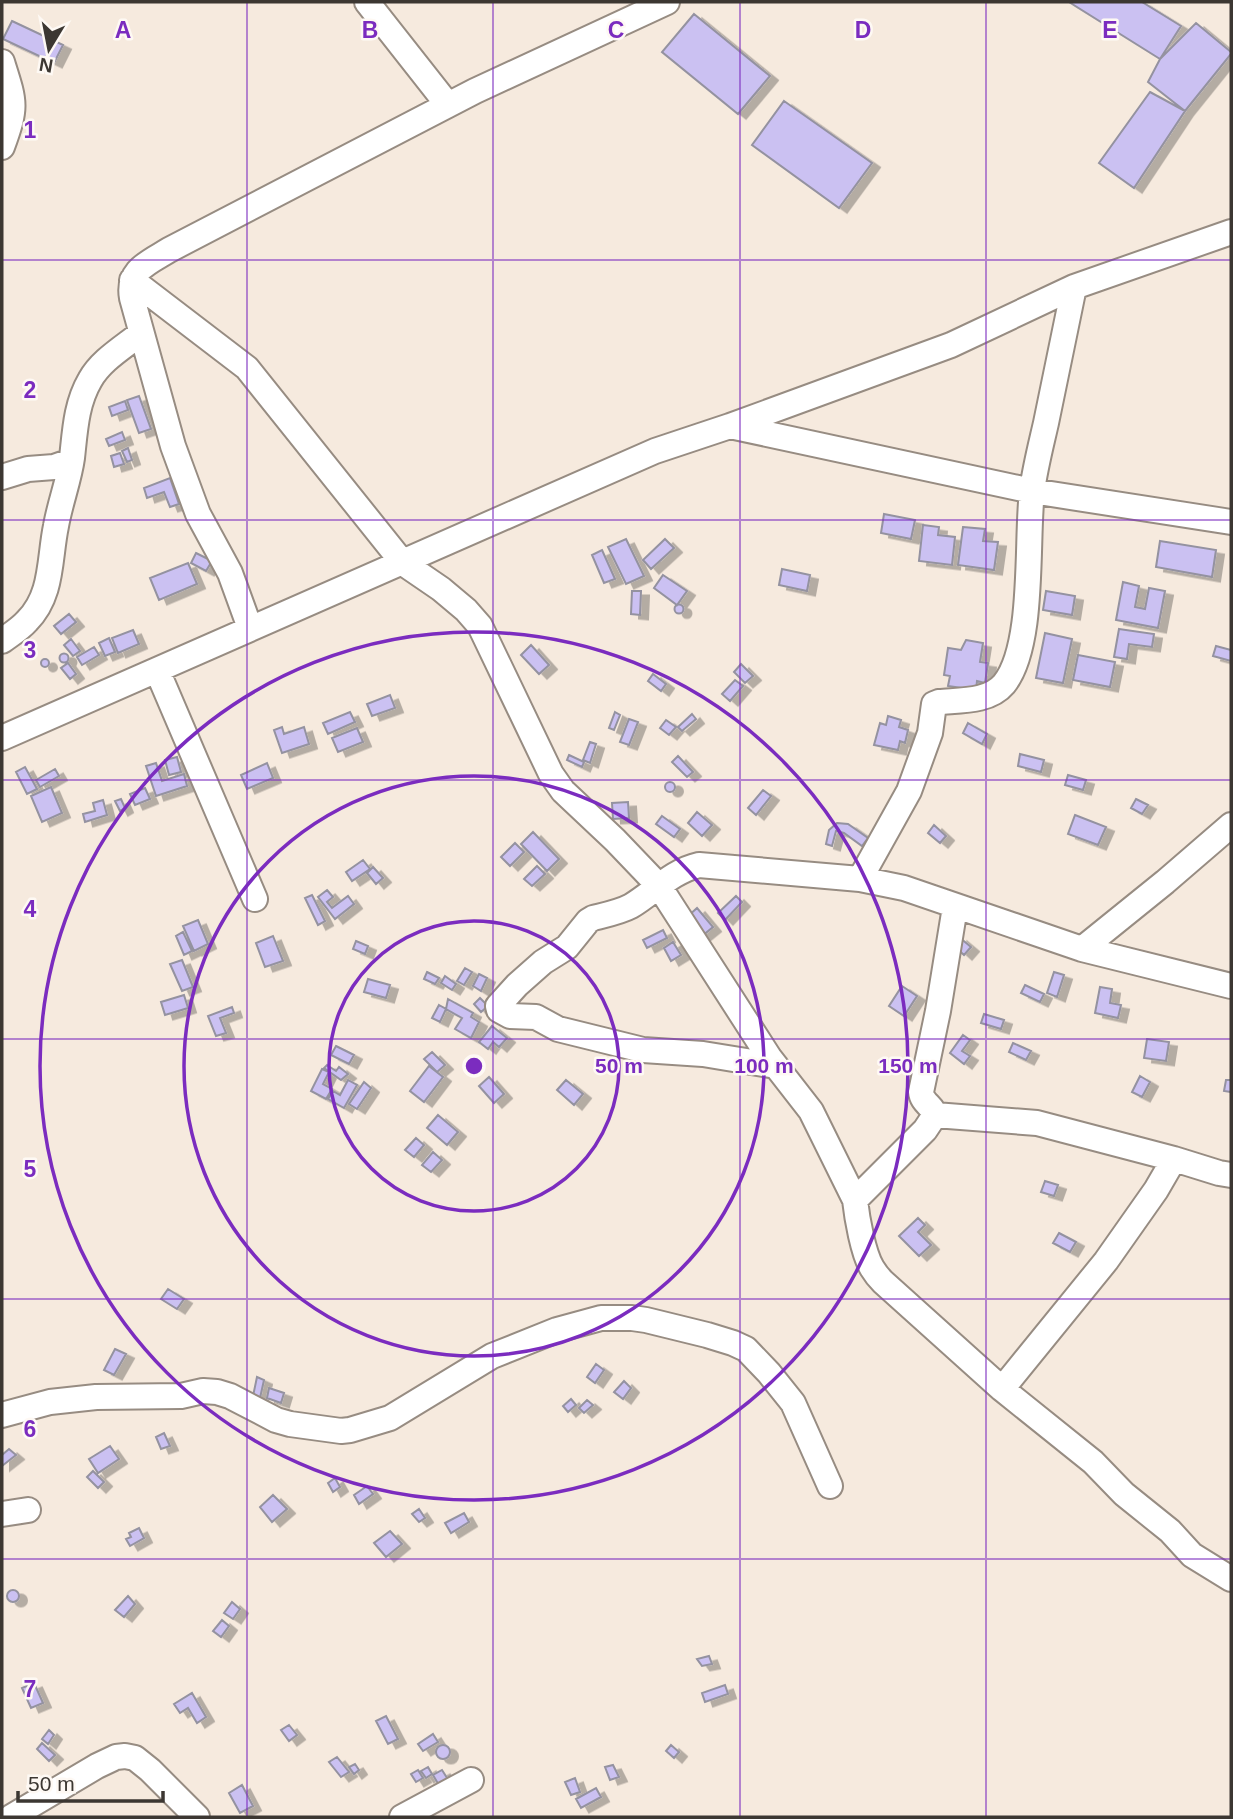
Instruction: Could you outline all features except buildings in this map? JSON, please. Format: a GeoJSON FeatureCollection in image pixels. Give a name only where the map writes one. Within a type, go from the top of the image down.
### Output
{"type":"FeatureCollection","features":[{"type":"Feature","properties":{"kind":"street"},"geometry":{"type":"LineString","coordinates":[[367,2],[448,105]]}},
{"type":"Feature","properties":{"kind":"street"},"geometry":{"type":"LineString","coordinates":[[250,628],[230,573],[194,503],[166,424],[130,289],[135,274],[169,250],[448,105],[667,2]]}},
{"type":"Feature","properties":{"kind":"street"},"geometry":{"type":"LineString","coordinates":[[2,62],[12,94],[13,109],[2,147]]}},
{"type":"Feature","properties":{"kind":"street"},"geometry":{"type":"LineString","coordinates":[[2,738],[655,451],[951,345],[1074,287],[1231,232]]}},
{"type":"Feature","properties":{"kind":"street"},"geometry":{"type":"LineString","coordinates":[[132,280],[247,368],[403,563],[467,610],[480,626],[551,774],[563,791],[659,886],[732,1001],[810,1111],[855,1200],[871,1267],[883,1282],[1002,1390],[1093,1462],[1124,1494],[1170,1531],[1192,1555],[1231,1579]]}},
{"type":"Feature","properties":{"kind":"street"},"geometry":{"type":"LineString","coordinates":[[860,879],[909,791],[930,733],[934,704],[989,695],[1003,685],[1014,664],[1025,612],[1032,491],[1074,287]]}},
{"type":"Feature","properties":{"kind":"street"},"geometry":{"type":"LineString","coordinates":[[2,641],[26,622],[37,609],[49,583],[55,528],[71,461],[74,425],[90,379],[101,365],[141,333]]}},
{"type":"Feature","properties":{"kind":"street"},"geometry":{"type":"LineString","coordinates":[[730,426],[1032,491],[1231,522]]}},
{"type":"Feature","properties":{"kind":"street"},"geometry":{"type":"LineString","coordinates":[[2,477],[71,461]]}},
{"type":"Feature","properties":{"kind":"street"},"geometry":{"type":"LineString","coordinates":[[157,670],[255,899]]}},
{"type":"Feature","properties":{"kind":"street"},"geometry":{"type":"LineString","coordinates":[[1082,949],[1231,825]]}},
{"type":"Feature","properties":{"kind":"street"},"geometry":{"type":"LineString","coordinates":[[776,1066],[702,1054],[643,1050],[558,1029],[531,1016],[510,1017],[499,1010],[499,1004],[517,985],[567,947],[588,921],[628,908],[690,867],[699,865],[860,879],[904,888],[1082,949],[1231,986]]}},
{"type":"Feature","properties":{"kind":"street"},"geometry":{"type":"LineString","coordinates":[[935,1115],[924,1102],[921,1092],[955,907]]}},
{"type":"Feature","properties":{"kind":"street"},"geometry":{"type":"LineString","coordinates":[[935,1115],[1037,1123],[1231,1175]]}},
{"type":"Feature","properties":{"kind":"street"},"geometry":{"type":"LineString","coordinates":[[855,1200],[925,1130],[935,1115]]}},
{"type":"Feature","properties":{"kind":"street"},"geometry":{"type":"LineString","coordinates":[[1002,1390],[1106,1261],[1156,1190],[1174,1159]]}},
{"type":"Feature","properties":{"kind":"street"},"geometry":{"type":"LineString","coordinates":[[2,1415],[50,1402],[96,1397],[181,1396],[203,1391],[230,1395],[276,1420],[290,1424],[350,1430],[390,1418],[492,1356],[557,1330],[601,1318],[632,1318],[707,1335],[746,1349],[793,1403],[830,1486]]}},
{"type":"Feature","properties":{"kind":"street"},"geometry":{"type":"LineString","coordinates":[[2,1514],[28,1510]]}},
{"type":"Feature","properties":{"kind":"street"},"geometry":{"type":"LineString","coordinates":[[11,1817],[97,1766],[116,1756],[125,1756],[135,1758],[150,1770],[197,1817]]}},
{"type":"Feature","properties":{"kind":"street"},"geometry":{"type":"LineString","coordinates":[[402,1817],[471,1780]]}}]}
